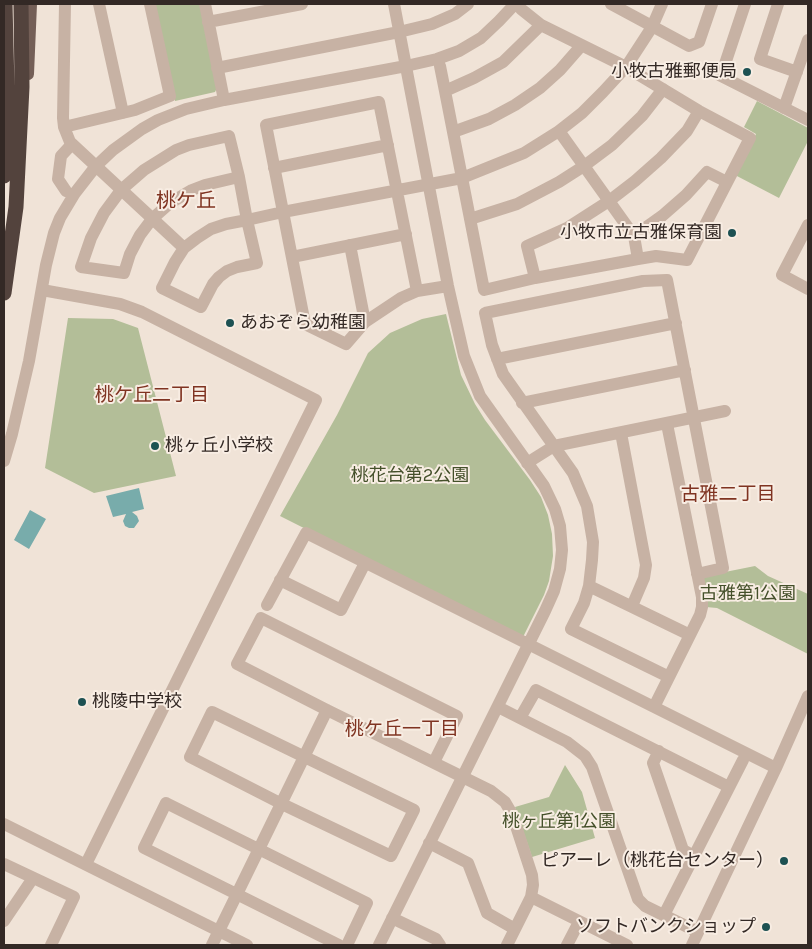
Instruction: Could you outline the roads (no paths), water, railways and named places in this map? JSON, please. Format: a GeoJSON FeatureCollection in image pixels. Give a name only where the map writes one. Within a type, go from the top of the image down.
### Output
{"type":"FeatureCollection","features":[{"type":"Feature","properties":{"kind":"highway"},"geometry":{"type":"LineString","coordinates":[[4,176],[7,87],[6,4]]}},
{"type":"Feature","properties":{"kind":"highway"},"geometry":{"type":"LineString","coordinates":[[4,293],[16,208],[22,100],[21,4]]}},
{"type":"Feature","properties":{"kind":"main road"},"geometry":{"type":"LineString","coordinates":[[22,100],[29,70],[32,4]]}},
{"type":"Feature","properties":{"kind":"street"},"geometry":{"type":"LineString","coordinates":[[66,4],[64,127],[72,144],[184,248]]}},
{"type":"Feature","properties":{"kind":"street"},"geometry":{"type":"LineString","coordinates":[[99,4],[123,113]]}},
{"type":"Feature","properties":{"kind":"street"},"geometry":{"type":"LineString","coordinates":[[64,127],[135,110],[170,96],[150,4]]}},
{"type":"Feature","properties":{"kind":"street"},"geometry":{"type":"LineString","coordinates":[[205,4],[224,100]]}},
{"type":"Feature","properties":{"kind":"street"},"geometry":{"type":"LineString","coordinates":[[208,22],[302,4]]}},
{"type":"Feature","properties":{"kind":"street"},"geometry":{"type":"LineString","coordinates":[[378,945],[554,592],[560,569],[562,550],[560,526],[555,509],[544,486],[480,396],[464,356],[448,286],[394,4]]}},
{"type":"Feature","properties":{"kind":"street"},"geometry":{"type":"LineString","coordinates":[[217,68],[432,24],[455,14],[468,4]]}},
{"type":"Feature","properties":{"kind":"street"},"geometry":{"type":"LineString","coordinates":[[612,4],[689,46],[698,42],[712,4]]}},
{"type":"Feature","properties":{"kind":"street"},"geometry":{"type":"LineString","coordinates":[[239,178],[205,185],[170,203],[152,219],[140,235],[130,254],[124,273],[81,267],[91,238],[104,213],[120,190],[144,170],[176,150],[204,141],[229,136],[239,178],[247,220],[257,263],[232,269],[219,277],[213,284],[201,307],[162,288],[184,248],[211,229],[247,220],[283,212],[462,178],[524,152],[559,131],[582,113],[626,67],[652,27],[662,4]]}},
{"type":"Feature","properties":{"kind":"street"},"geometry":{"type":"LineString","coordinates":[[745,4],[721,76],[808,120]]}},
{"type":"Feature","properties":{"kind":"street"},"geometry":{"type":"LineString","coordinates":[[778,4],[760,59],[797,72]]}},
{"type":"Feature","properties":{"kind":"street"},"geometry":{"type":"LineString","coordinates":[[4,461],[29,362],[49,248],[60,218],[74,193],[96,166],[127,138],[158,120],[224,100],[436,59],[459,51],[481,38],[518,6],[541,25],[626,67],[750,138],[687,260],[656,256],[534,278],[484,290],[440,66]]}},
{"type":"Feature","properties":{"kind":"street"},"geometry":{"type":"LineString","coordinates":[[445,90],[474,78],[503,62],[541,25]]}},
{"type":"Feature","properties":{"kind":"street"},"geometry":{"type":"LineString","coordinates":[[784,108],[808,40]]}},
{"type":"Feature","properties":{"kind":"street"},"geometry":{"type":"LineString","coordinates":[[453,132],[490,119],[515,105],[540,88],[560,70],[581,46]]}},
{"type":"Feature","properties":{"kind":"street"},"geometry":{"type":"LineString","coordinates":[[470,219],[517,204],[559,182],[584,166],[612,145],[636,122],[663,89]]}},
{"type":"Feature","properties":{"kind":"street"},"geometry":{"type":"LineString","coordinates":[[417,291],[379,102],[266,125],[305,324],[346,344],[365,322],[401,298],[417,291],[448,286]]}},
{"type":"Feature","properties":{"kind":"street"},"geometry":{"type":"LineString","coordinates":[[534,278],[527,246],[566,228],[609,201],[661,158],[700,111]]}},
{"type":"Feature","properties":{"kind":"street"},"geometry":{"type":"LineString","coordinates":[[559,131],[634,236],[638,259]]}},
{"type":"Feature","properties":{"kind":"street"},"geometry":{"type":"LineString","coordinates":[[66,192],[58,179],[61,156],[72,144]]}},
{"type":"Feature","properties":{"kind":"street"},"geometry":{"type":"LineString","coordinates":[[274,168],[388,144]]}},
{"type":"Feature","properties":{"kind":"street"},"geometry":{"type":"LineString","coordinates":[[634,236],[662,216],[686,195],[707,172],[727,182]]}},
{"type":"Feature","properties":{"kind":"street"},"geometry":{"type":"LineString","coordinates":[[808,225],[782,275],[808,289]]}},
{"type":"Feature","properties":{"kind":"street"},"geometry":{"type":"LineString","coordinates":[[292,257],[406,234]]}},
{"type":"Feature","properties":{"kind":"street"},"geometry":{"type":"LineString","coordinates":[[350,245],[365,322]]}},
{"type":"Feature","properties":{"kind":"street"},"geometry":{"type":"LineString","coordinates":[[669,677],[571,629],[584,603],[589,586],[593,542],[587,506],[573,473],[503,374],[492,345],[486,313],[643,280],[667,280],[724,568],[697,574]]}},
{"type":"Feature","properties":{"kind":"street"},"geometry":{"type":"LineString","coordinates":[[42,290],[120,304],[142,312],[316,400],[86,864]]}},
{"type":"Feature","properties":{"kind":"street"},"geometry":{"type":"LineString","coordinates":[[497,359],[676,323]]}},
{"type":"Feature","properties":{"kind":"street"},"geometry":{"type":"LineString","coordinates":[[522,403],[685,370]]}},
{"type":"Feature","properties":{"kind":"street"},"geometry":{"type":"LineString","coordinates":[[527,463],[554,446],[725,411]]}},
{"type":"Feature","properties":{"kind":"street"},"geometry":{"type":"LineString","coordinates":[[654,707],[700,615],[702,607],[702,597],[667,424]]}},
{"type":"Feature","properties":{"kind":"street"},"geometry":{"type":"LineString","coordinates":[[621,433],[646,565],[644,578],[632,606]]}},
{"type":"Feature","properties":{"kind":"street"},"geometry":{"type":"LineString","coordinates":[[267,606],[306,533],[776,768]]}},
{"type":"Feature","properties":{"kind":"street"},"geometry":{"type":"LineString","coordinates":[[280,580],[341,610],[365,563]]}},
{"type":"Feature","properties":{"kind":"street"},"geometry":{"type":"LineString","coordinates":[[589,586],[690,635]]}},
{"type":"Feature","properties":{"kind":"street"},"geometry":{"type":"LineString","coordinates":[[434,762],[457,716],[261,618],[237,664],[462,776],[491,791],[505,802],[512,814],[532,874],[533,885],[531,897],[507,945]]}},
{"type":"Feature","properties":{"kind":"street"},"geometry":{"type":"LineString","coordinates":[[520,718],[536,690],[729,787]]}},
{"type":"Feature","properties":{"kind":"street"},"geometry":{"type":"LineString","coordinates":[[692,945],[808,696]]}},
{"type":"Feature","properties":{"kind":"street"},"geometry":{"type":"LineString","coordinates":[[498,707],[567,742],[585,756],[592,767],[638,899],[645,906],[698,932]]}},
{"type":"Feature","properties":{"kind":"street"},"geometry":{"type":"LineString","coordinates":[[212,945],[327,710]]}},
{"type":"Feature","properties":{"kind":"street"},"geometry":{"type":"LineString","coordinates":[[212,712],[304,757],[414,810],[391,856],[282,804],[190,757],[212,712]]}},
{"type":"Feature","properties":{"kind":"street"},"geometry":{"type":"LineString","coordinates":[[659,751],[653,763],[683,850],[694,856]]}},
{"type":"Feature","properties":{"kind":"street"},"geometry":{"type":"LineString","coordinates":[[664,915],[743,760]]}},
{"type":"Feature","properties":{"kind":"street"},"geometry":{"type":"LineString","coordinates":[[339,945],[144,848],[166,803],[367,903],[346,945]]}},
{"type":"Feature","properties":{"kind":"street"},"geometry":{"type":"LineString","coordinates":[[4,824],[247,945]]}},
{"type":"Feature","properties":{"kind":"street"},"geometry":{"type":"LineString","coordinates":[[429,844],[468,863],[487,913],[515,929]]}},
{"type":"Feature","properties":{"kind":"street"},"geometry":{"type":"LineString","coordinates":[[4,864],[74,897],[51,945]]}},
{"type":"Feature","properties":{"kind":"street"},"geometry":{"type":"LineString","coordinates":[[4,921],[33,878]]}},
{"type":"Feature","properties":{"kind":"street"},"geometry":{"type":"LineString","coordinates":[[531,897],[627,945]]}},
{"type":"Feature","properties":{"kind":"street"},"geometry":{"type":"LineString","coordinates":[[392,918],[436,939],[440,945]]}},
{"type":"Feature","properties":{"kind":"street"},"geometry":{"type":"LineString","coordinates":[[567,945],[579,922]]}},
{"type":"Feature","properties":{"kind":"water"},"geometry":{"type":"Polygon","coordinates":[[[139,488],[144,509],[132,512],[139,521],[134,528],[129,528],[125,526],[123,521],[126,514],[113,517],[106,496],[139,488]]]}},
{"type":"Feature","properties":{"kind":"water"},"geometry":{"type":"Polygon","coordinates":[[[30,510],[46,519],[29,549],[14,540],[30,510]]]}},
{"type":"Feature","properties":{"kind":"place","name":"小牧古雅郵便局"},"geometry":{"type":"Point","coordinates":[747,72]}},
{"type":"Feature","properties":{"kind":"place","name":"小牧市立古雅保育園"},"geometry":{"type":"Point","coordinates":[732,233]}},
{"type":"Feature","properties":{"kind":"place","name":"あおぞら幼稚園"},"geometry":{"type":"Point","coordinates":[230,323]}},
{"type":"Feature","properties":{"kind":"place","name":"桃ヶ丘小学校"},"geometry":{"type":"Point","coordinates":[155,446]}},
{"type":"Feature","properties":{"kind":"place","name":"桃陵中学校"},"geometry":{"type":"Point","coordinates":[82,702]}},
{"type":"Feature","properties":{"kind":"place","name":"ピアーレ（桃花台センター）"},"geometry":{"type":"Point","coordinates":[784,861]}},
{"type":"Feature","properties":{"kind":"place","name":"ソフトバンクショップ"},"geometry":{"type":"Point","coordinates":[766,927]}},
{"type":"Feature","properties":{"kind":"district","name":"桃ケ丘"},"geometry":{"type":"Point","coordinates":[186,201]}},
{"type":"Feature","properties":{"kind":"district","name":"桃ケ丘二丁目"},"geometry":{"type":"Point","coordinates":[152,396]}},
{"type":"Feature","properties":{"kind":"district","name":"古雅二丁目"},"geometry":{"type":"Point","coordinates":[728,495]}},
{"type":"Feature","properties":{"kind":"district","name":"桃ケ丘一丁目"},"geometry":{"type":"Point","coordinates":[402,730]}},
{"type":"Feature","properties":{"kind":"park label","name":"桃花台第2公園"},"geometry":{"type":"Point","coordinates":[410,476]}},
{"type":"Feature","properties":{"kind":"park label","name":"古雅第1公園"},"geometry":{"type":"Point","coordinates":[748,594]}},
{"type":"Feature","properties":{"kind":"park label","name":"桃ヶ丘第1公園"},"geometry":{"type":"Point","coordinates":[559,822]}}]}
